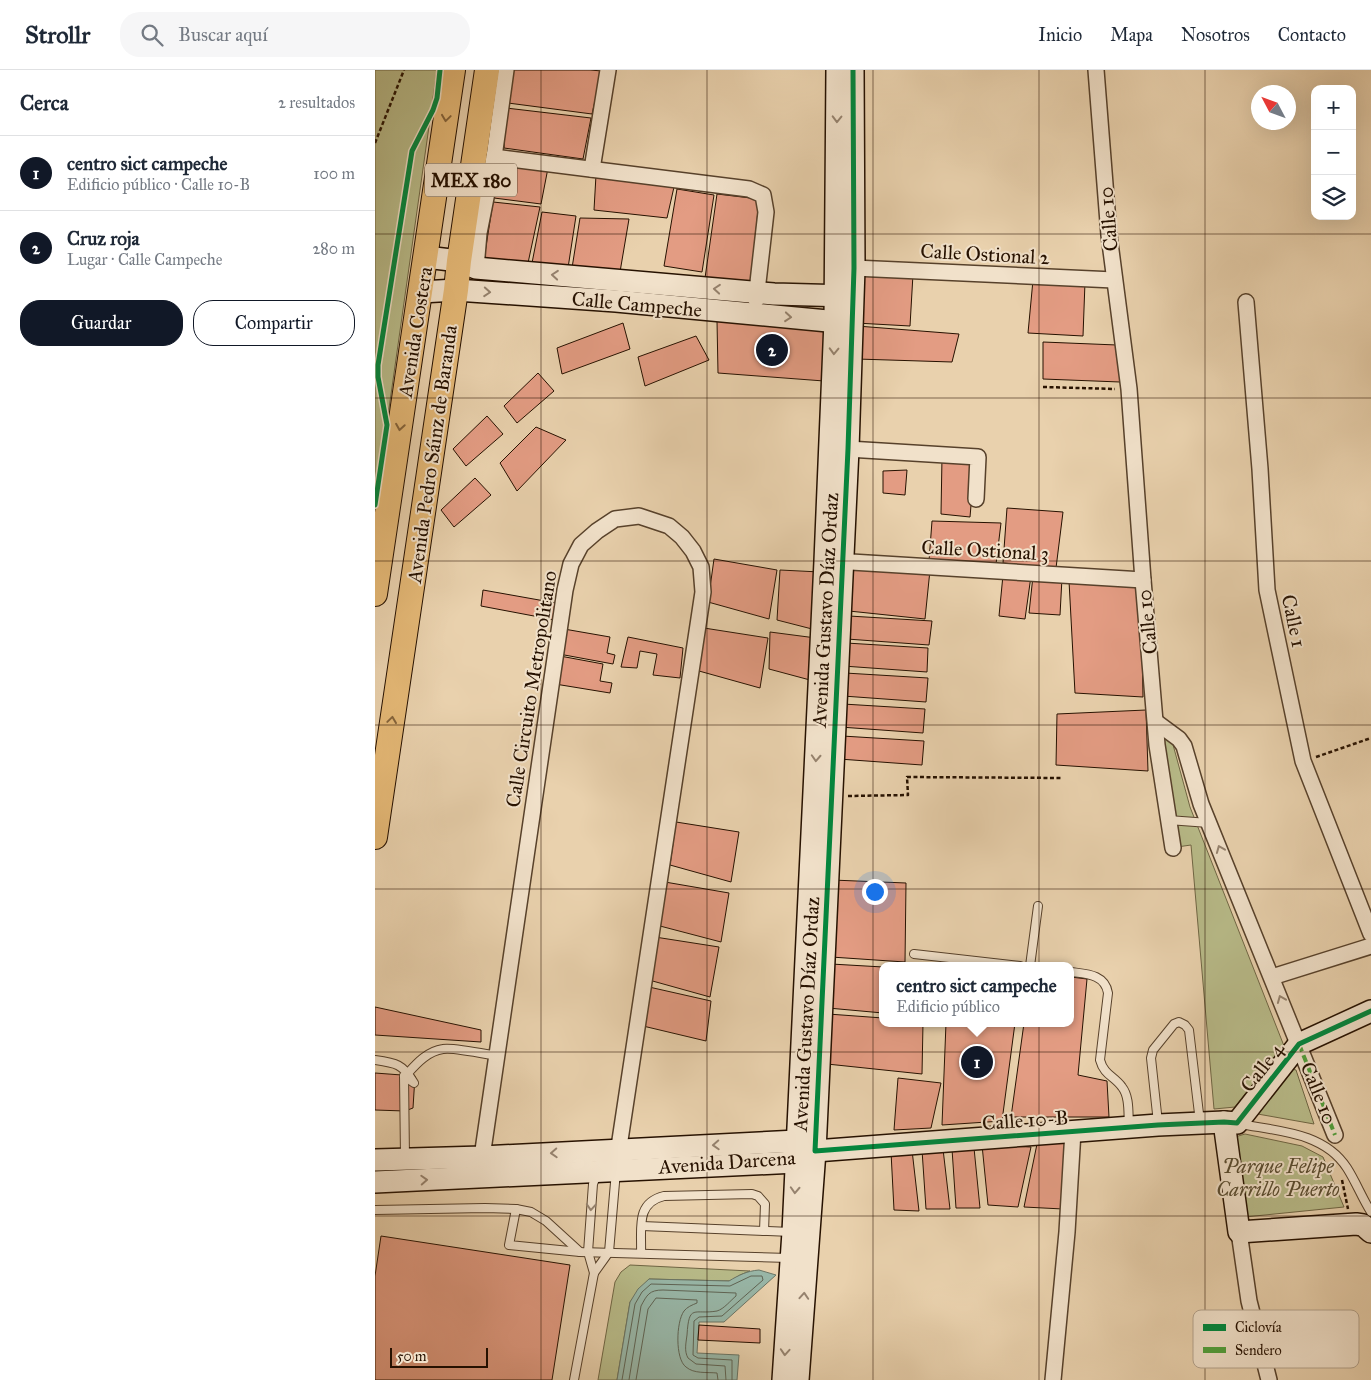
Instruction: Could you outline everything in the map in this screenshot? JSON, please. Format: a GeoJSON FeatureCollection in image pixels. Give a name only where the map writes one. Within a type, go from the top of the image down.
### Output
{"type":"FeatureCollection","features":[{"type":"Feature","properties":{"kind":"main road","name":"Avenida Costera"},"geometry":{"type":"LineString","coordinates":[[375,594],[453,70]]}},
{"type":"Feature","properties":{"kind":"main road","name":"Avenida Pedro Sáinz de Baranda"},"geometry":{"type":"LineString","coordinates":[[375,837],[457,290],[467,265],[487,70]]}},
{"type":"Feature","properties":{"kind":"street"},"geometry":{"type":"LineString","coordinates":[[467,265],[479,233],[494,157],[506,70]]}},
{"type":"Feature","properties":{"kind":"street"},"geometry":{"type":"LineString","coordinates":[[592,169],[608,70]]}},
{"type":"Feature","properties":{"kind":"street","name":"Avenida Gustavo Díaz Ordaz"},"geometry":{"type":"LineString","coordinates":[[803,1151],[831,796],[834,561],[848,449],[837,70]]}},
{"type":"Feature","properties":{"kind":"street","name":"Avenida Gustavo Díaz Ordaz"},"geometry":{"type":"LineString","coordinates":[[844,296],[854,268],[853,70]]}},
{"type":"Feature","properties":{"kind":"street","name":"Calle 10"},"geometry":{"type":"LineString","coordinates":[[1095,70],[1114,280],[1129,389],[1156,722],[1179,739],[1184,746],[1201,804],[1335,1135]]}},
{"type":"Feature","properties":{"kind":"street"},"geometry":{"type":"LineString","coordinates":[[494,157],[749,189],[763,196],[767,212],[756,314]]}},
{"type":"Feature","properties":{"kind":"street","name":"Calle Campeche"},"geometry":{"type":"LineString","coordinates":[[426,257],[467,265],[615,280],[757,292],[844,296]]}},
{"type":"Feature","properties":{"kind":"street","name":"Calle Ostional 2"},"geometry":{"type":"LineString","coordinates":[[854,268],[1114,280]]}},
{"type":"Feature","properties":{"kind":"street"},"geometry":{"type":"LineString","coordinates":[[615,280],[616,301]]}},
{"type":"Feature","properties":{"kind":"street","name":"Calle Campeche"},"geometry":{"type":"LineString","coordinates":[[421,292],[457,290],[616,301],[844,322]]}},
{"type":"Feature","properties":{"kind":"street","name":"Calle 1"},"geometry":{"type":"LineString","coordinates":[[1246,302],[1267,590],[1303,761],[1371,934]]}},
{"type":"Feature","properties":{"kind":"street","name":"Avenida Gustavo Díaz Ordaz"},"geometry":{"type":"LineString","coordinates":[[803,1151],[834,561],[844,322]]}},
{"type":"Feature","properties":{"kind":"street"},"geometry":{"type":"LineString","coordinates":[[848,449],[978,457],[976,500]]}},
{"type":"Feature","properties":{"kind":"street","name":"Calle Circuito Metropolitano"},"geometry":{"type":"LineString","coordinates":[[482,1157],[565,590],[571,564],[581,545],[597,531],[615,519],[639,516],[669,526],[693,551],[701,567],[703,592],[611,1163]]}},
{"type":"Feature","properties":{"kind":"street","name":"Calle Ostional 3"},"geometry":{"type":"LineString","coordinates":[[834,561],[1143,580]]}},
{"type":"Feature","properties":{"kind":"street"},"geometry":{"type":"LineString","coordinates":[[1156,722],[1157,745],[1173,848]]}},
{"type":"Feature","properties":{"kind":"street"},"geometry":{"type":"LineString","coordinates":[[1272,978],[1371,946]]}},
{"type":"Feature","properties":{"kind":"street","name":"Calle 4"},"geometry":{"type":"LineString","coordinates":[[1231,1123],[1299,1044],[1371,1012]]}},
{"type":"Feature","properties":{"kind":"street"},"geometry":{"type":"LineString","coordinates":[[1231,1123],[1239,1232],[1251,1310]]}},
{"type":"Feature","properties":{"kind":"street","name":"Calle 10-B"},"geometry":{"type":"LineString","coordinates":[[803,1151],[1159,1125],[1231,1123]]}},
{"type":"Feature","properties":{"kind":"street","name":"Calle 10-B"},"geometry":{"type":"LineString","coordinates":[[1053,1380],[1067,1232],[1073,1131]]}},
{"type":"Feature","properties":{"kind":"street"},"geometry":{"type":"LineString","coordinates":[[783,1380],[793,1232],[803,1151]]}},
{"type":"Feature","properties":{"kind":"street"},"geometry":{"type":"LineString","coordinates":[[798,1380],[803,1151]]}},
{"type":"Feature","properties":{"kind":"street","name":"Avenida Darcena"},"geometry":{"type":"LineString","coordinates":[[375,1182],[611,1163],[803,1151]]}},
{"type":"Feature","properties":{"kind":"street","name":"Avenida Darcena"},"geometry":{"type":"LineString","coordinates":[[375,1160],[482,1157],[611,1163]]}},
{"type":"Feature","properties":{"kind":"street"},"geometry":{"type":"LineString","coordinates":[[1239,1232],[1370,1224]]}},
{"type":"Feature","properties":{"kind":"lane"},"geometry":{"type":"LineString","coordinates":[[1168,820],[1209,823]]}},
{"type":"Feature","properties":{"kind":"lane"},"geometry":{"type":"LineString","coordinates":[[1031,962],[1038,906]]}},
{"type":"Feature","properties":{"kind":"lane"},"geometry":{"type":"LineString","coordinates":[[914,954],[985,962]]}},
{"type":"Feature","properties":{"kind":"lane"},"geometry":{"type":"LineString","coordinates":[[1074,972],[1097,977],[1107,987],[1108,993],[1100,1060],[1102,1068],[1126,1092],[1129,1127]]}},
{"type":"Feature","properties":{"kind":"lane"},"geometry":{"type":"LineString","coordinates":[[1159,1125],[1151,1058],[1153,1050],[1174,1024],[1179,1022],[1189,1030],[1200,1123]]}},
{"type":"Feature","properties":{"kind":"lane"},"geometry":{"type":"LineString","coordinates":[[408,1073],[430,1053],[443,1048],[497,1056]]}},
{"type":"Feature","properties":{"kind":"lane"},"geometry":{"type":"LineString","coordinates":[[375,1060],[393,1062],[402,1066],[413,1083],[404,1076],[405,1158]]}},
{"type":"Feature","properties":{"kind":"lane"},"geometry":{"type":"LineString","coordinates":[[1231,1123],[1304,1136],[1326,1147],[1347,1167],[1370,1224]]}},
{"type":"Feature","properties":{"kind":"lane"},"geometry":{"type":"LineString","coordinates":[[594,1273],[588,1252],[593,1184],[611,1163]]}},
{"type":"Feature","properties":{"kind":"lane"},"geometry":{"type":"LineString","coordinates":[[574,1380],[594,1273],[609,1252],[611,1163]]}},
{"type":"Feature","properties":{"kind":"lane"},"geometry":{"type":"LineString","coordinates":[[641,1252],[643,1212],[651,1201],[664,1196],[752,1194],[758,1196],[765,1204],[764,1230]]}},
{"type":"Feature","properties":{"kind":"lane"},"geometry":{"type":"LineString","coordinates":[[375,1210],[515,1209],[531,1212],[546,1221],[579,1252]]}},
{"type":"Feature","properties":{"kind":"lane"},"geometry":{"type":"LineString","coordinates":[[515,1209],[509,1245],[579,1252],[641,1252],[791,1258]]}},
{"type":"Feature","properties":{"kind":"lane"},"geometry":{"type":"LineString","coordinates":[[642,1226],[793,1232]]}},
{"type":"Feature","properties":{"kind":"path"},"geometry":{"type":"LineString","coordinates":[[375,143],[404,70]]}},
{"type":"Feature","properties":{"kind":"path"},"geometry":{"type":"LineString","coordinates":[[1043,387],[1129,389]]}},
{"type":"Feature","properties":{"kind":"path"},"geometry":{"type":"LineString","coordinates":[[1303,761],[1371,738]]}},
{"type":"Feature","properties":{"kind":"path"},"geometry":{"type":"LineString","coordinates":[[831,796],[908,795],[907,778],[1062,778]]}},
{"type":"Feature","properties":{"kind":"path"},"geometry":{"type":"LineString","coordinates":[[1340,1172],[1348,1209]]}},
{"type":"Feature","properties":{"kind":"green space"},"geometry":{"type":"Polygon","coordinates":[[[375,70],[437,70],[375,507],[375,70]]]}},
{"type":"Feature","properties":{"kind":"green space"},"geometry":{"type":"Polygon","coordinates":[[[1159,733],[1172,741],[1190,807],[1286,1051],[1271,1071],[1263,1072],[1235,1107],[1214,1109],[1191,845],[1177,847],[1159,733]]]}},
{"type":"Feature","properties":{"kind":"green space"},"geometry":{"type":"Polygon","coordinates":[[[1288,1068],[1296,1070],[1314,1124],[1252,1113],[1288,1068]]]}},
{"type":"Feature","properties":{"kind":"green space","name":"Parque Felipe Carrillo Puerto"},"geometry":{"type":"Polygon","coordinates":[[[1245,1134],[1302,1146],[1323,1157],[1344,1207],[1245,1217],[1235,1137],[1245,1134]]]}},
{"type":"Feature","properties":{"kind":"green space"},"geometry":{"type":"Polygon","coordinates":[[[630,1265],[750,1271],[730,1281],[649,1279],[630,1302],[617,1380],[598,1380],[615,1282],[621,1272],[630,1265]]]}},
{"type":"Feature","properties":{"kind":"water"},"geometry":{"type":"Polygon","coordinates":[[[759,1270],[776,1275],[724,1322],[699,1322],[697,1353],[739,1355],[737,1380],[617,1380],[630,1302],[638,1289],[649,1279],[729,1281],[751,1271],[759,1270]]]}},
{"type":"Feature","properties":{"kind":"building"},"geometry":{"type":"Polygon","coordinates":[[[510,70],[602,71],[592,114],[508,103],[510,70]]]}},
{"type":"Feature","properties":{"kind":"building"},"geometry":{"type":"Polygon","coordinates":[[[506,108],[591,118],[583,159],[504,148],[506,108]]]}},
{"type":"Feature","properties":{"kind":"building"},"geometry":{"type":"Polygon","coordinates":[[[500,161],[548,168],[541,204],[494,198],[500,161]]]}},
{"type":"Feature","properties":{"kind":"building"},"geometry":{"type":"Polygon","coordinates":[[[596,175],[674,187],[667,218],[594,210],[596,175]]]}},
{"type":"Feature","properties":{"kind":"building"},"geometry":{"type":"Polygon","coordinates":[[[677,189],[714,195],[702,272],[664,266],[677,189]]]}},
{"type":"Feature","properties":{"kind":"building"},"geometry":{"type":"Polygon","coordinates":[[[717,194],[759,199],[751,285],[705,278],[717,194]]]}},
{"type":"Feature","properties":{"kind":"building"},"geometry":{"type":"Polygon","coordinates":[[[493,202],[540,207],[528,263],[484,259],[493,202]]]}},
{"type":"Feature","properties":{"kind":"building"},"geometry":{"type":"Polygon","coordinates":[[[542,212],[576,216],[568,268],[532,263],[542,212]]]}},
{"type":"Feature","properties":{"kind":"building"},"geometry":{"type":"Polygon","coordinates":[[[580,218],[629,219],[620,272],[572,268],[580,218]]]}},
{"type":"Feature","properties":{"kind":"building"},"geometry":{"type":"Polygon","coordinates":[[[858,272],[913,274],[910,326],[856,323],[858,272]]]}},
{"type":"Feature","properties":{"kind":"building"},"geometry":{"type":"Polygon","coordinates":[[[1033,280],[1085,282],[1083,336],[1028,333],[1033,280]]]}},
{"type":"Feature","properties":{"kind":"building"},"geometry":{"type":"Polygon","coordinates":[[[717,321],[829,327],[824,381],[718,373],[717,321]]]}},
{"type":"Feature","properties":{"kind":"building"},"geometry":{"type":"Polygon","coordinates":[[[623,323],[630,349],[562,374],[557,348],[623,323]]]}},
{"type":"Feature","properties":{"kind":"building"},"geometry":{"type":"Polygon","coordinates":[[[857,326],[959,334],[952,362],[857,359],[857,326]]]}},
{"type":"Feature","properties":{"kind":"building"},"geometry":{"type":"Polygon","coordinates":[[[696,336],[709,360],[645,386],[638,357],[696,336]]]}},
{"type":"Feature","properties":{"kind":"building"},"geometry":{"type":"Polygon","coordinates":[[[1043,342],[1117,345],[1120,382],[1043,379],[1043,342]]]}},
{"type":"Feature","properties":{"kind":"building"},"geometry":{"type":"Polygon","coordinates":[[[538,373],[554,391],[517,423],[504,406],[538,373]]]}},
{"type":"Feature","properties":{"kind":"building"},"geometry":{"type":"Polygon","coordinates":[[[487,416],[503,434],[466,466],[453,449],[487,416]]]}},
{"type":"Feature","properties":{"kind":"building"},"geometry":{"type":"Polygon","coordinates":[[[536,427],[566,440],[517,491],[500,463],[536,427]]]}},
{"type":"Feature","properties":{"kind":"building"},"geometry":{"type":"Polygon","coordinates":[[[942,457],[975,459],[970,517],[941,514],[942,457]]]}},
{"type":"Feature","properties":{"kind":"building"},"geometry":{"type":"Polygon","coordinates":[[[907,470],[905,495],[883,493],[883,471],[907,470]]]}},
{"type":"Feature","properties":{"kind":"building"},"geometry":{"type":"Polygon","coordinates":[[[475,478],[491,495],[454,527],[441,510],[475,478]]]}},
{"type":"Feature","properties":{"kind":"building"},"geometry":{"type":"Polygon","coordinates":[[[1007,508],[1063,512],[1056,568],[1003,563],[1007,508]]]}},
{"type":"Feature","properties":{"kind":"building"},"geometry":{"type":"Polygon","coordinates":[[[932,521],[1001,523],[996,564],[929,561],[932,521]]]}},
{"type":"Feature","properties":{"kind":"building"},"geometry":{"type":"Polygon","coordinates":[[[714,559],[777,570],[769,619],[708,602],[714,559]]]}},
{"type":"Feature","properties":{"kind":"building"},"geometry":{"type":"Polygon","coordinates":[[[846,565],[930,570],[925,619],[849,611],[846,565]]]}},
{"type":"Feature","properties":{"kind":"building"},"geometry":{"type":"Polygon","coordinates":[[[780,570],[820,572],[816,630],[777,620],[780,570]]]}},
{"type":"Feature","properties":{"kind":"building"},"geometry":{"type":"Polygon","coordinates":[[[1003,575],[1031,576],[1025,619],[999,616],[1003,575]]]}},
{"type":"Feature","properties":{"kind":"building"},"geometry":{"type":"Polygon","coordinates":[[[1033,576],[1062,578],[1060,615],[1029,613],[1033,576]]]}},
{"type":"Feature","properties":{"kind":"building"},"geometry":{"type":"Polygon","coordinates":[[[1069,581],[1141,588],[1143,697],[1075,693],[1069,581]]]}},
{"type":"Feature","properties":{"kind":"building"},"geometry":{"type":"Polygon","coordinates":[[[483,590],[556,603],[555,620],[481,606],[483,590]]]}},
{"type":"Feature","properties":{"kind":"building"},"geometry":{"type":"Polygon","coordinates":[[[849,616],[932,621],[929,645],[847,639],[849,616]]]}},
{"type":"Feature","properties":{"kind":"building"},"geometry":{"type":"Polygon","coordinates":[[[704,628],[768,638],[760,688],[699,671],[704,628]]]}},
{"type":"Feature","properties":{"kind":"building"},"geometry":{"type":"Polygon","coordinates":[[[564,629],[610,637],[607,653],[615,655],[613,664],[559,654],[564,629]]]}},
{"type":"Feature","properties":{"kind":"building"},"geometry":{"type":"Polygon","coordinates":[[[770,632],[816,638],[810,680],[769,669],[770,632]]]}},
{"type":"Feature","properties":{"kind":"building"},"geometry":{"type":"Polygon","coordinates":[[[628,637],[683,648],[680,678],[653,675],[657,654],[640,651],[637,668],[621,667],[628,637]]]}},
{"type":"Feature","properties":{"kind":"building"},"geometry":{"type":"Polygon","coordinates":[[[846,643],[928,648],[927,672],[843,666],[846,643]]]}},
{"type":"Feature","properties":{"kind":"building"},"geometry":{"type":"Polygon","coordinates":[[[560,656],[603,664],[600,681],[612,683],[610,693],[555,684],[560,656]]]}},
{"type":"Feature","properties":{"kind":"building"},"geometry":{"type":"Polygon","coordinates":[[[845,673],[928,678],[926,702],[843,696],[845,673]]]}},
{"type":"Feature","properties":{"kind":"building"},"geometry":{"type":"Polygon","coordinates":[[[843,704],[925,709],[923,733],[840,727],[843,704]]]}},
{"type":"Feature","properties":{"kind":"building"},"geometry":{"type":"Polygon","coordinates":[[[1146,710],[1148,771],[1056,765],[1057,714],[1146,710]]]}},
{"type":"Feature","properties":{"kind":"building"},"geometry":{"type":"Polygon","coordinates":[[[842,736],[924,741],[922,765],[839,759],[842,736]]]}},
{"type":"Feature","properties":{"kind":"building"},"geometry":{"type":"Polygon","coordinates":[[[676,822],[739,832],[731,882],[670,865],[676,822]]]}},
{"type":"Feature","properties":{"kind":"building"},"geometry":{"type":"Polygon","coordinates":[[[832,880],[906,883],[905,962],[831,957],[832,880]]]}},
{"type":"Feature","properties":{"kind":"building"},"geometry":{"type":"Polygon","coordinates":[[[665,882],[729,893],[721,942],[660,926],[665,882]]]}},
{"type":"Feature","properties":{"kind":"building"},"geometry":{"type":"Polygon","coordinates":[[[655,937],[719,947],[710,997],[649,980],[655,937]]]}},
{"type":"Feature","properties":{"kind":"building"},"geometry":{"type":"Polygon","coordinates":[[[831,964],[879,967],[879,1013],[828,1008],[831,964]]]}},
{"type":"Feature","properties":{"kind":"building"},"geometry":{"type":"Polygon","coordinates":[[[1074,977],[1087,979],[1078,1075],[1107,1081],[1109,1117],[1011,1117],[1023,1027],[1074,1027],[1074,977]]]}},
{"type":"Feature","properties":{"kind":"building"},"geometry":{"type":"Polygon","coordinates":[[[649,987],[711,1001],[706,1041],[643,1026],[649,987]]]}},
{"type":"Feature","properties":{"kind":"building"},"geometry":{"type":"Polygon","coordinates":[[[375,1007],[481,1030],[481,1042],[375,1035],[375,1007]]]}},
{"type":"Feature","properties":{"kind":"building"},"geometry":{"type":"Polygon","coordinates":[[[828,1014],[879,1018],[879,1027],[923,1027],[922,1074],[827,1064],[828,1014]]]}},
{"type":"Feature","properties":{"kind":"building"},"geometry":{"type":"Polygon","coordinates":[[[946,1027],[1014,1027],[1002,1121],[942,1125],[946,1027]]]}},
{"type":"Feature","properties":{"kind":"building"},"geometry":{"type":"Polygon","coordinates":[[[375,1073],[415,1076],[413,1108],[405,1111],[375,1110],[375,1073]]]}},
{"type":"Feature","properties":{"kind":"building"},"geometry":{"type":"Polygon","coordinates":[[[898,1078],[941,1083],[931,1128],[894,1130],[898,1078]]]}},
{"type":"Feature","properties":{"kind":"building"},"geometry":{"type":"Polygon","coordinates":[[[1068,1139],[1063,1209],[1024,1207],[1037,1144],[1068,1139]]]}},
{"type":"Feature","properties":{"kind":"building"},"geometry":{"type":"Polygon","coordinates":[[[982,1145],[1031,1147],[1018,1207],[988,1205],[982,1145]]]}},
{"type":"Feature","properties":{"kind":"building"},"geometry":{"type":"Polygon","coordinates":[[[974,1148],[980,1208],[956,1208],[952,1149],[974,1148]]]}},
{"type":"Feature","properties":{"kind":"building"},"geometry":{"type":"Polygon","coordinates":[[[943,1149],[950,1209],[926,1209],[922,1150],[943,1149]]]}},
{"type":"Feature","properties":{"kind":"building"},"geometry":{"type":"Polygon","coordinates":[[[912,1150],[919,1211],[894,1210],[891,1152],[912,1150]]]}},
{"type":"Feature","properties":{"kind":"building"},"geometry":{"type":"Polygon","coordinates":[[[381,1236],[570,1265],[552,1380],[375,1380],[375,1276],[381,1236]]]}},
{"type":"Feature","properties":{"kind":"building"},"geometry":{"type":"Polygon","coordinates":[[[699,1325],[760,1329],[760,1343],[698,1340],[699,1325]]]}},
{"type":"Feature","properties":{"kind":"marked path"},"geometry":{"type":"LineString","coordinates":[[1299,1044],[1335,1135]]}},
{"type":"Feature","properties":{"kind":"cycle path"},"geometry":{"type":"LineString","coordinates":[[375,505],[387,425],[378,377],[378,365],[412,151],[433,110],[437,98],[440,70]]}},
{"type":"Feature","properties":{"kind":"cycle path"},"geometry":{"type":"LineString","coordinates":[[853,70],[854,268],[848,449],[815,1151],[1158,1125],[1237,1123],[1299,1044],[1371,1011]]}},
{"type":"Feature","properties":{"kind":"place","name":"Cruz roja"},"geometry":{"type":"Point","coordinates":[772,350]}},
{"type":"Feature","properties":{"kind":"place","name":"centro sict campeche"},"geometry":{"type":"Point","coordinates":[977,1062]}}]}
